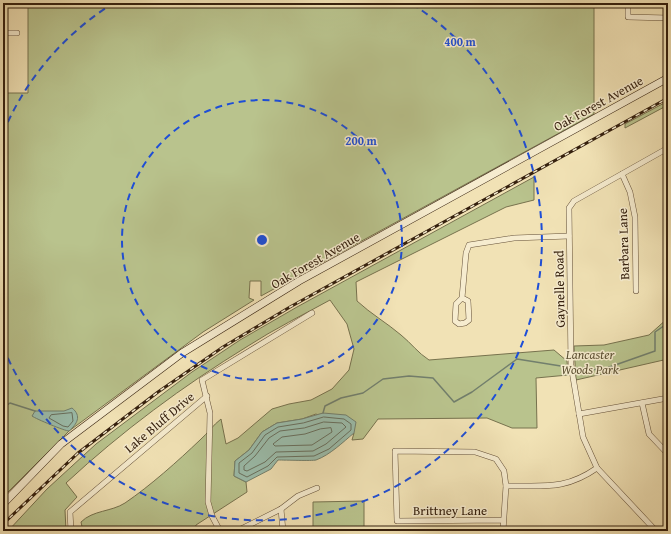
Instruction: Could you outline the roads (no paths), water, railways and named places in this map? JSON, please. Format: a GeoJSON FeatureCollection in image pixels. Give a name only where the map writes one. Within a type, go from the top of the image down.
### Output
{"type":"FeatureCollection","features":[{"type":"Feature","properties":{"kind":"street"},"geometry":{"type":"LineString","coordinates":[[628,3],[628,16],[668,18]]}},
{"type":"Feature","properties":{"kind":"street"},"geometry":{"type":"LineString","coordinates":[[3,33],[17,33]]}},
{"type":"Feature","properties":{"kind":"street","name":"Oak Forest Avenue"},"geometry":{"type":"LineString","coordinates":[[3,504],[61,444],[182,353],[299,281],[668,78]]}},
{"type":"Feature","properties":{"kind":"street","name":"Gaynelle Road"},"geometry":{"type":"LineString","coordinates":[[656,531],[597,468],[586,446],[578,414],[571,366],[569,208],[574,201],[668,148]]}},
{"type":"Feature","properties":{"kind":"street","name":"Barbara Lane"},"geometry":{"type":"LineString","coordinates":[[622,174],[630,192],[635,217],[636,291]]}},
{"type":"Feature","properties":{"kind":"street"},"geometry":{"type":"LineString","coordinates":[[462,298],[468,301],[469,320],[466,323],[459,324],[455,321],[456,304],[462,298],[466,253],[469,245],[526,237],[569,236]]}},
{"type":"Feature","properties":{"kind":"street","name":"Lake Bluff Drive"},"geometry":{"type":"LineString","coordinates":[[71,531],[70,512],[207,396],[202,380],[312,313]]}},
{"type":"Feature","properties":{"kind":"street"},"geometry":{"type":"LineString","coordinates":[[207,396],[210,413],[208,502],[212,516],[220,531]]}},
{"type":"Feature","properties":{"kind":"street"},"geometry":{"type":"LineString","coordinates":[[578,414],[668,398]]}},
{"type":"Feature","properties":{"kind":"street"},"geometry":{"type":"LineString","coordinates":[[642,403],[649,434],[668,454]]}},
{"type":"Feature","properties":{"kind":"street","name":"Brittney Lane"},"geometry":{"type":"LineString","coordinates":[[503,520],[397,521],[395,451],[475,452],[496,460],[504,471],[506,486]]}},
{"type":"Feature","properties":{"kind":"street"},"geometry":{"type":"LineString","coordinates":[[503,531],[506,486],[559,485],[580,480],[597,468]]}},
{"type":"Feature","properties":{"kind":"street"},"geometry":{"type":"LineString","coordinates":[[238,531],[281,509],[298,496],[317,488]]}},
{"type":"Feature","properties":{"kind":"street"},"geometry":{"type":"LineString","coordinates":[[281,509],[283,531]]}},
{"type":"Feature","properties":{"kind":"water"},"geometry":{"type":"Polygon","coordinates":[[[72,408],[78,417],[76,423],[69,431],[50,425],[32,416],[35,411],[64,411],[72,408]]]}},
{"type":"Feature","properties":{"kind":"water"},"geometry":{"type":"Polygon","coordinates":[[[323,413],[346,415],[356,422],[354,433],[331,452],[316,460],[278,460],[271,469],[246,482],[234,476],[235,461],[249,450],[262,432],[277,423],[302,419],[323,413]]]}},
{"type":"Feature","properties":{"kind":"waterway"},"geometry":{"type":"LineString","coordinates":[[575,368],[601,370],[655,351],[655,332],[668,323]]}},
{"type":"Feature","properties":{"kind":"waterway"},"geometry":{"type":"LineString","coordinates":[[323,413],[325,406],[341,398],[363,393],[383,379],[409,376],[433,378],[454,402],[472,392],[517,359],[567,367]]}},
{"type":"Feature","properties":{"kind":"waterway"},"geometry":{"type":"LineString","coordinates":[[3,408],[10,403],[35,411]]}},
{"type":"Feature","properties":{"kind":"railway"},"geometry":{"type":"LineString","coordinates":[[3,524],[78,453],[158,392],[223,347],[290,307],[668,98]]}},
{"type":"Feature","properties":{"kind":"park label","name":"Lancaster Woods Park"},"geometry":{"type":"Point","coordinates":[590,362]}}]}
